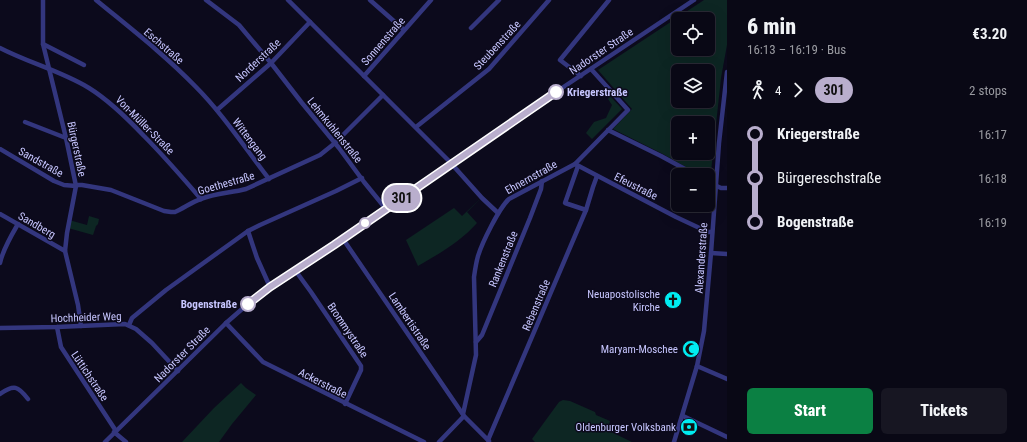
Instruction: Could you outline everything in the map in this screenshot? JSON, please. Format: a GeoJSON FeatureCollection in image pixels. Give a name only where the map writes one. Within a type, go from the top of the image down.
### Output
{"type":"FeatureCollection","features":[{"type":"Feature","properties":{"kind":"street","name":"Bürgerstraße"},"geometry":{"type":"LineString","coordinates":[[43,0],[43,44],[76,186],[65,251],[78,305],[81,326]]}},
{"type":"Feature","properties":{"kind":"street","name":"Eschstraße"},"geometry":{"type":"LineString","coordinates":[[96,0],[172,64],[217,110]]}},
{"type":"Feature","properties":{"kind":"street","name":"Lehmkuhlenstraße"},"geometry":{"type":"LineString","coordinates":[[206,0],[239,25],[335,143],[386,209]]}},
{"type":"Feature","properties":{"kind":"street"},"geometry":{"type":"LineString","coordinates":[[288,0],[416,127],[482,198],[498,213]]}},
{"type":"Feature","properties":{"kind":"street"},"geometry":{"type":"LineString","coordinates":[[370,0],[404,30]]}},
{"type":"Feature","properties":{"kind":"street","name":"Sonnenstraße"},"geometry":{"type":"LineString","coordinates":[[364,76],[431,0]]}},
{"type":"Feature","properties":{"kind":"street"},"geometry":{"type":"LineString","coordinates":[[471,28],[499,0]]}},
{"type":"Feature","properties":{"kind":"street","name":"Steubenstraße"},"geometry":{"type":"LineString","coordinates":[[416,127],[489,69],[549,0]]}},
{"type":"Feature","properties":{"kind":"street"},"geometry":{"type":"LineString","coordinates":[[581,76],[560,60],[609,0]]}},
{"type":"Feature","properties":{"kind":"street","name":"Nadorster Straße"},"geometry":{"type":"LineString","coordinates":[[105,442],[226,323],[270,287],[694,0]]}},
{"type":"Feature","properties":{"kind":"street","name":"Norderstraße"},"geometry":{"type":"LineString","coordinates":[[217,110],[271,63],[310,22]]}},
{"type":"Feature","properties":{"kind":"street"},"geometry":{"type":"LineString","coordinates":[[43,44],[84,65]]}},
{"type":"Feature","properties":{"kind":"street","name":"Von-Müller-Straße"},"geometry":{"type":"LineString","coordinates":[[0,48],[64,75],[87,87],[115,107],[161,153],[201,199]]}},
{"type":"Feature","properties":{"kind":"street","name":"Ehnernstraße"},"geometry":{"type":"LineString","coordinates":[[463,415],[476,355],[474,320],[475,267],[478,254],[498,213],[505,202],[509,199],[576,165],[628,110],[591,69]]}},
{"type":"Feature","properties":{"kind":"street","name":"Alexanderstraße"},"geometry":{"type":"LineString","coordinates":[[674,442],[697,366],[704,331],[718,143],[727,72]]}},
{"type":"Feature","properties":{"kind":"street","name":"Goethestraße"},"geometry":{"type":"LineString","coordinates":[[76,186],[82,185],[111,190],[164,211],[171,212],[180,210],[201,199],[217,194],[237,192],[246,189],[320,155],[335,143],[383,95]]}},
{"type":"Feature","properties":{"kind":"street","name":"Wittengang"},"geometry":{"type":"LineString","coordinates":[[217,110],[269,179]]}},
{"type":"Feature","properties":{"kind":"street"},"geometry":{"type":"LineString","coordinates":[[25,122],[66,138]]}},
{"type":"Feature","properties":{"kind":"street"},"geometry":{"type":"LineString","coordinates":[[608,130],[683,168]]}},
{"type":"Feature","properties":{"kind":"street","name":"Sandstraße"},"geometry":{"type":"LineString","coordinates":[[0,149],[54,181],[64,185],[76,186]]}},
{"type":"Feature","properties":{"kind":"street"},"geometry":{"type":"LineString","coordinates":[[576,165],[565,203],[586,210]]}},
{"type":"Feature","properties":{"kind":"street","name":"Efeustraße"},"geometry":{"type":"LineString","coordinates":[[576,165],[676,217],[708,232],[712,232]]}},
{"type":"Feature","properties":{"kind":"street","name":"Rebenstraße"},"geometry":{"type":"LineString","coordinates":[[489,441],[586,210],[592,187],[597,176]]}},
{"type":"Feature","properties":{"kind":"street"},"geometry":{"type":"LineString","coordinates":[[129,325],[132,318],[166,290],[248,231],[260,224],[362,178]]}},
{"type":"Feature","properties":{"kind":"street","name":"Rankenstraße"},"geometry":{"type":"LineString","coordinates":[[476,342],[482,335],[541,189],[542,181]]}},
{"type":"Feature","properties":{"kind":"street"},"geometry":{"type":"LineString","coordinates":[[716,186],[727,188]]}},
{"type":"Feature","properties":{"kind":"street","name":"Sandberg"},"geometry":{"type":"LineString","coordinates":[[0,214],[65,251]]}},
{"type":"Feature","properties":{"kind":"street"},"geometry":{"type":"LineString","coordinates":[[0,263],[9,239],[18,224]]}},
{"type":"Feature","properties":{"kind":"street"},"geometry":{"type":"LineString","coordinates":[[248,231],[257,258],[270,287]]}},
{"type":"Feature","properties":{"kind":"street","name":"Lambertistraße"},"geometry":{"type":"LineString","coordinates":[[343,239],[463,415],[489,441]]}},
{"type":"Feature","properties":{"kind":"street"},"geometry":{"type":"LineString","coordinates":[[711,253],[727,254]]}},
{"type":"Feature","properties":{"kind":"street","name":"Brommystraße"},"geometry":{"type":"LineString","coordinates":[[295,270],[361,366],[361,370],[345,404]]}},
{"type":"Feature","properties":{"kind":"street","name":"Ackerstraße"},"geometry":{"type":"LineString","coordinates":[[226,323],[263,362],[424,442]]}},
{"type":"Feature","properties":{"kind":"street","name":"Hochheider Weg"},"geometry":{"type":"LineString","coordinates":[[0,328],[115,324],[129,325],[152,343],[178,371]]}},
{"type":"Feature","properties":{"kind":"street","name":"Lüttichstraße"},"geometry":{"type":"LineString","coordinates":[[57,327],[60,347],[115,432],[126,442]]}},
{"type":"Feature","properties":{"kind":"street"},"geometry":{"type":"LineString","coordinates":[[697,366],[727,378]]}},
{"type":"Feature","properties":{"kind":"street"},"geometry":{"type":"LineString","coordinates":[[0,394],[8,388],[14,388],[21,391],[28,399]]}},
{"type":"Feature","properties":{"kind":"street"},"geometry":{"type":"LineString","coordinates":[[439,442],[463,415]]}},
{"type":"Feature","properties":{"kind":"street"},"geometry":{"type":"LineString","coordinates":[[683,416],[727,438]]}},
{"type":"Feature","properties":{"kind":"green space"},"geometry":{"type":"Polygon","coordinates":[[[704,0],[727,0],[727,45],[721,78],[715,134],[715,116],[671,116],[671,159],[613,129],[632,109],[598,70],[671,22],[671,56],[715,56],[715,12],[686,12],[704,0]]]}},
{"type":"Feature","properties":{"kind":"green space"},"geometry":{"type":"Polygon","coordinates":[[[610,96],[622,109],[592,139],[586,133],[594,122],[606,118],[612,105],[608,99],[610,96]]]}},
{"type":"Feature","properties":{"kind":"green space"},"geometry":{"type":"Polygon","coordinates":[[[674,160],[712,160],[711,168],[688,168],[674,160]]]}},
{"type":"Feature","properties":{"kind":"green space"},"geometry":{"type":"Polygon","coordinates":[[[482,197],[467,212],[477,223],[471,230],[442,252],[418,266],[406,240],[454,208],[462,216],[482,197]]]}},
{"type":"Feature","properties":{"kind":"green space"},"geometry":{"type":"Polygon","coordinates":[[[89,216],[99,219],[93,235],[68,228],[69,220],[87,225],[89,216]]]}},
{"type":"Feature","properties":{"kind":"green space"},"geometry":{"type":"Polygon","coordinates":[[[241,383],[256,395],[219,442],[182,442],[214,408],[241,383]]]}},
{"type":"Feature","properties":{"kind":"green space"},"geometry":{"type":"Polygon","coordinates":[[[563,400],[570,401],[595,412],[596,415],[610,421],[607,430],[632,442],[535,442],[532,439],[559,402],[563,400]]]}},
{"type":"Feature","properties":{"kind":"bus line","name":"301"},"geometry":{"type":"LineString","coordinates":[[248,304],[270,287],[334,245],[556,92]]}},
{"type":"Feature","properties":{"kind":"place","name":"Kriegerstraße"},"geometry":{"type":"Point","coordinates":[556,92]}},
{"type":"Feature","properties":{"kind":"place","name":"Neuapostolische Kirche"},"geometry":{"type":"Point","coordinates":[673,300]}},
{"type":"Feature","properties":{"kind":"place","name":"Bogenstraße"},"geometry":{"type":"Point","coordinates":[248,304]}},
{"type":"Feature","properties":{"kind":"place","name":"Maryam-Moschee"},"geometry":{"type":"Point","coordinates":[691,349]}},
{"type":"Feature","properties":{"kind":"place","name":"Oldenburger Volksbank"},"geometry":{"type":"Point","coordinates":[689,427]}}]}
